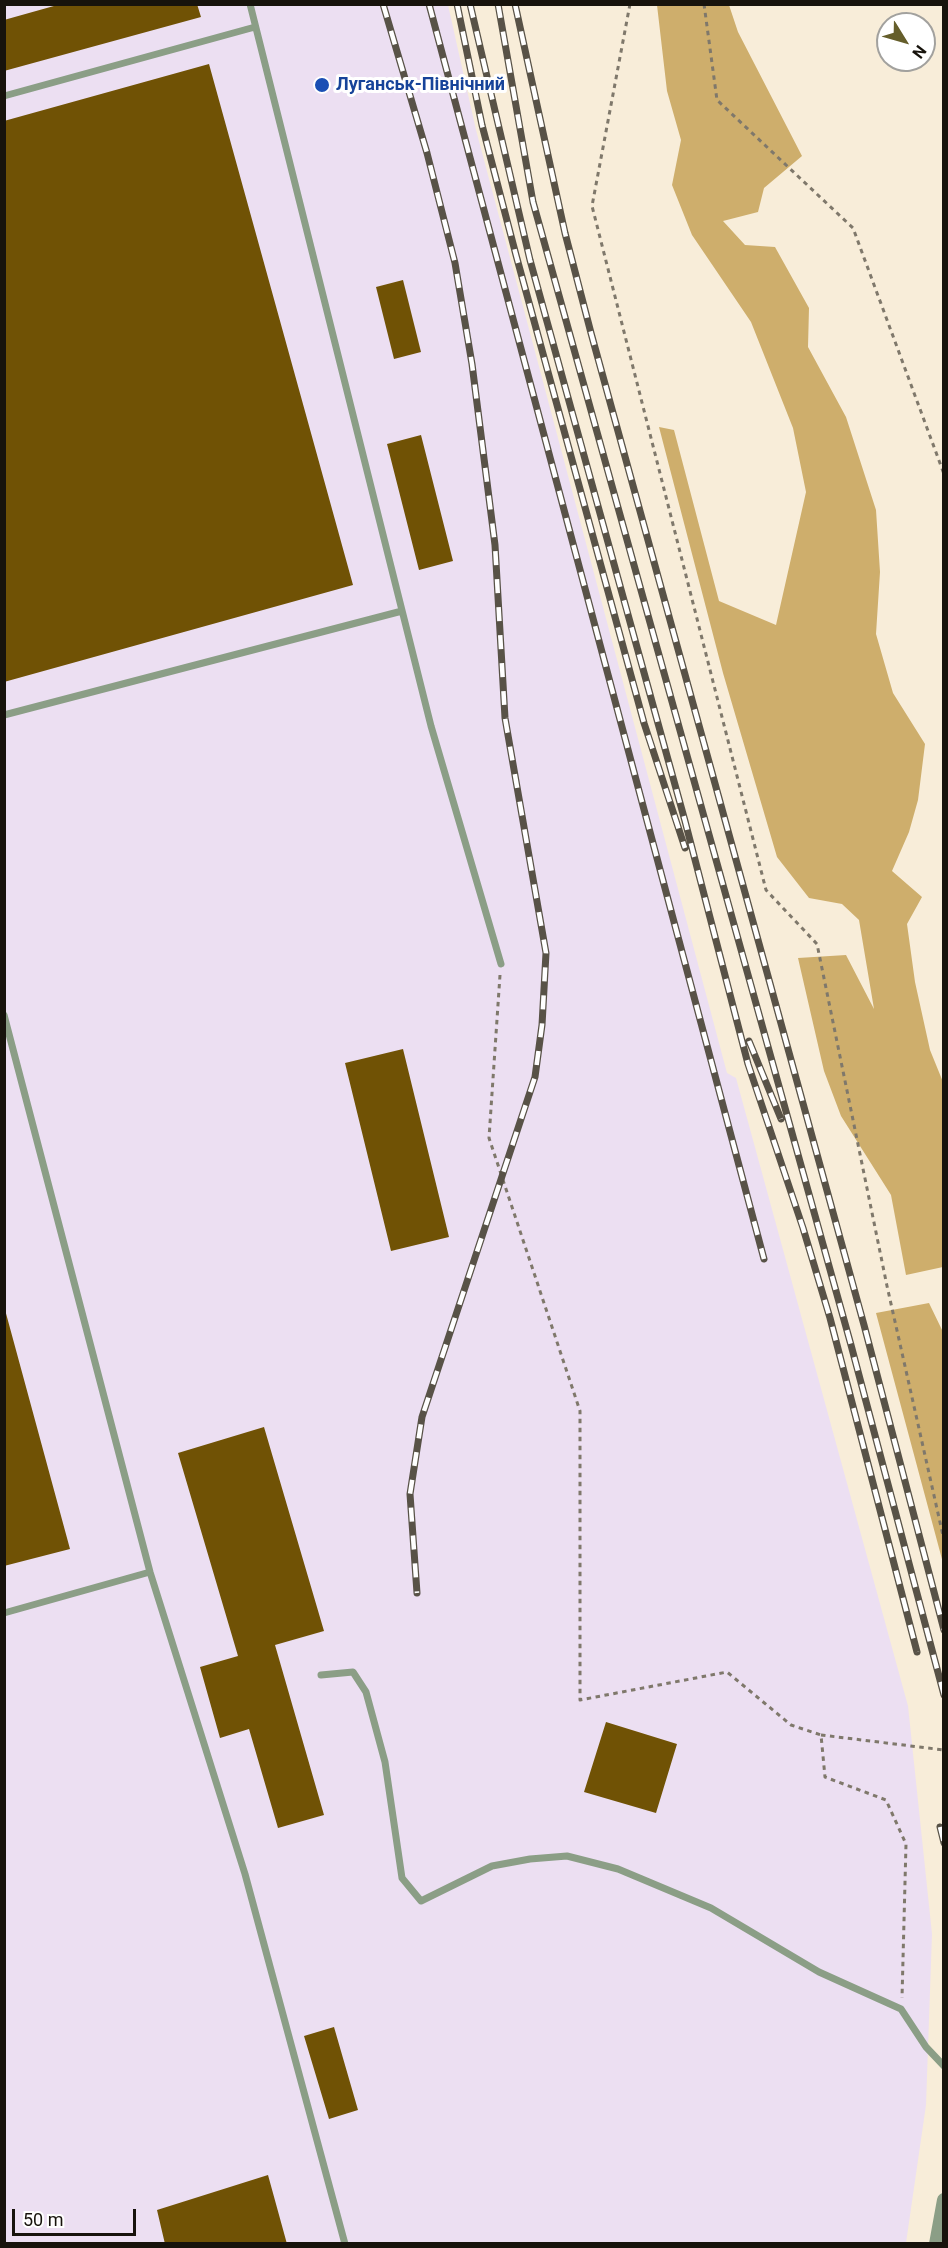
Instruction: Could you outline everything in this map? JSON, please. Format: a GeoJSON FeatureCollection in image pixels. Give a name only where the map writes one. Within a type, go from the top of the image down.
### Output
{"type":"FeatureCollection","features":[{"type":"Feature","properties":{"kind":"street"},"geometry":{"type":"LineString","coordinates":[[936,2244],[944,2200]]}},
{"type":"Feature","properties":{"kind":"lane"},"geometry":{"type":"LineString","coordinates":[[249,4],[430,726],[501,964]]}},
{"type":"Feature","properties":{"kind":"lane"},"geometry":{"type":"LineString","coordinates":[[4,96],[255,27]]}},
{"type":"Feature","properties":{"kind":"lane"},"geometry":{"type":"LineString","coordinates":[[4,715],[402,611]]}},
{"type":"Feature","properties":{"kind":"lane"},"geometry":{"type":"LineString","coordinates":[[4,1015],[150,1572],[245,1874],[345,2244]]}},
{"type":"Feature","properties":{"kind":"lane"},"geometry":{"type":"LineString","coordinates":[[4,1613],[150,1572]]}},
{"type":"Feature","properties":{"kind":"lane"},"geometry":{"type":"LineString","coordinates":[[321,1675],[353,1672],[366,1692],[385,1762],[390,1816],[402,1878],[421,1901],[492,1866],[530,1858],[567,1856],[618,1869],[711,1908],[819,1972],[901,2009],[926,2048],[944,2066]]}},
{"type":"Feature","properties":{"kind":"path"},"geometry":{"type":"LineString","coordinates":[[630,4],[592,206],[766,890],[817,945],[887,1286],[944,1540]]}},
{"type":"Feature","properties":{"kind":"path"},"geometry":{"type":"LineString","coordinates":[[704,4],[717,100],[852,228],[944,474]]}},
{"type":"Feature","properties":{"kind":"path"},"geometry":{"type":"LineString","coordinates":[[501,964],[489,1138],[580,1411],[580,1700],[727,1672],[791,1725],[821,1735],[944,1750]]}},
{"type":"Feature","properties":{"kind":"path"},"geometry":{"type":"LineString","coordinates":[[821,1735],[825,1777],[886,1800],[906,1844],[901,2009]]}},
{"type":"Feature","properties":{"kind":"shaded area"},"geometry":{"type":"Polygon","coordinates":[[[5,5],[448,5],[476,130],[727,1073],[736,1078],[908,1706],[932,1934],[926,2105],[906,2243],[5,2244],[5,5]]]}},
{"type":"Feature","properties":{"kind":"shaded area"},"geometry":{"type":"Polygon","coordinates":[[[657,5],[729,5],[738,32],[802,156],[764,188],[758,212],[723,221],[745,245],[775,247],[809,308],[808,347],[846,417],[876,510],[880,572],[876,634],[893,693],[925,744],[918,800],[909,832],[892,871],[922,897],[907,924],[915,982],[930,1050],[943,1082],[943,1267],[906,1275],[891,1195],[841,1116],[824,1071],[798,958],[846,955],[874,1009],[859,920],[842,904],[809,898],[777,857],[723,673],[659,427],[674,430],[719,601],[776,625],[806,492],[793,428],[751,322],[692,235],[672,185],[681,140],[667,91],[657,5]]]}},
{"type":"Feature","properties":{"kind":"shaded area"},"geometry":{"type":"Polygon","coordinates":[[[929,1303],[943,1332],[943,1563],[876,1313],[929,1303]]]}},
{"type":"Feature","properties":{"kind":"building"},"geometry":{"type":"Polygon","coordinates":[[[61,4],[197,4],[201,17],[4,71],[4,20],[61,4]]]}},
{"type":"Feature","properties":{"kind":"building"},"geometry":{"type":"Polygon","coordinates":[[[209,64],[353,585],[4,682],[4,121],[209,64]]]}},
{"type":"Feature","properties":{"kind":"building"},"geometry":{"type":"Polygon","coordinates":[[[403,280],[421,352],[394,359],[376,287],[403,280]]]}},
{"type":"Feature","properties":{"kind":"building"},"geometry":{"type":"Polygon","coordinates":[[[421,435],[453,561],[419,570],[387,444],[421,435]]]}},
{"type":"Feature","properties":{"kind":"building"},"geometry":{"type":"Polygon","coordinates":[[[403,1049],[449,1237],[391,1251],[345,1063],[403,1049]]]}},
{"type":"Feature","properties":{"kind":"building"},"geometry":{"type":"Polygon","coordinates":[[[4,1306],[70,1549],[4,1566],[4,1306]]]}},
{"type":"Feature","properties":{"kind":"building"},"geometry":{"type":"Polygon","coordinates":[[[264,1427],[324,1631],[275,1645],[324,1815],[278,1828],[249,1729],[220,1738],[200,1667],[238,1656],[178,1453],[264,1427]]]}},
{"type":"Feature","properties":{"kind":"building"},"geometry":{"type":"Polygon","coordinates":[[[606,1722],[677,1744],[656,1813],[584,1792],[606,1722]]]}},
{"type":"Feature","properties":{"kind":"building"},"geometry":{"type":"Polygon","coordinates":[[[334,2027],[358,2110],[329,2119],[304,2036],[334,2027]]]}},
{"type":"Feature","properties":{"kind":"building"},"geometry":{"type":"Polygon","coordinates":[[[268,2175],[287,2244],[165,2244],[157,2210],[268,2175]]]}},
{"type":"Feature","properties":{"kind":"railway"},"geometry":{"type":"LineString","coordinates":[[383,4],[427,153],[455,263],[472,364],[495,545],[505,718],[546,953],[542,1025],[535,1077],[422,1417],[410,1494],[417,1593]]}},
{"type":"Feature","properties":{"kind":"railway"},"geometry":{"type":"LineString","coordinates":[[429,4],[764,1259]]}},
{"type":"Feature","properties":{"kind":"railway"},"geometry":{"type":"LineString","coordinates":[[457,4],[482,125],[516,255],[644,723],[685,848]]}},
{"type":"Feature","properties":{"kind":"railway"},"geometry":{"type":"LineString","coordinates":[[470,4],[530,260],[685,821],[748,1064],[803,1228],[830,1318],[917,1652]]}},
{"type":"Feature","properties":{"kind":"railway"},"geometry":{"type":"LineString","coordinates":[[498,4],[533,202],[851,1345],[944,1695]]}},
{"type":"Feature","properties":{"kind":"railway"},"geometry":{"type":"LineString","coordinates":[[515,4],[565,233],[591,333],[864,1325],[944,1630]]}},
{"type":"Feature","properties":{"kind":"railway"},"geometry":{"type":"LineString","coordinates":[[749,1041],[781,1119]]}},
{"type":"Feature","properties":{"kind":"railway"},"geometry":{"type":"LineString","coordinates":[[940,1827],[944,1843]]}},
{"type":"Feature","properties":{"kind":"place","name":"Луганськ-Північний"},"geometry":{"type":"Point","coordinates":[322,85]}}]}
